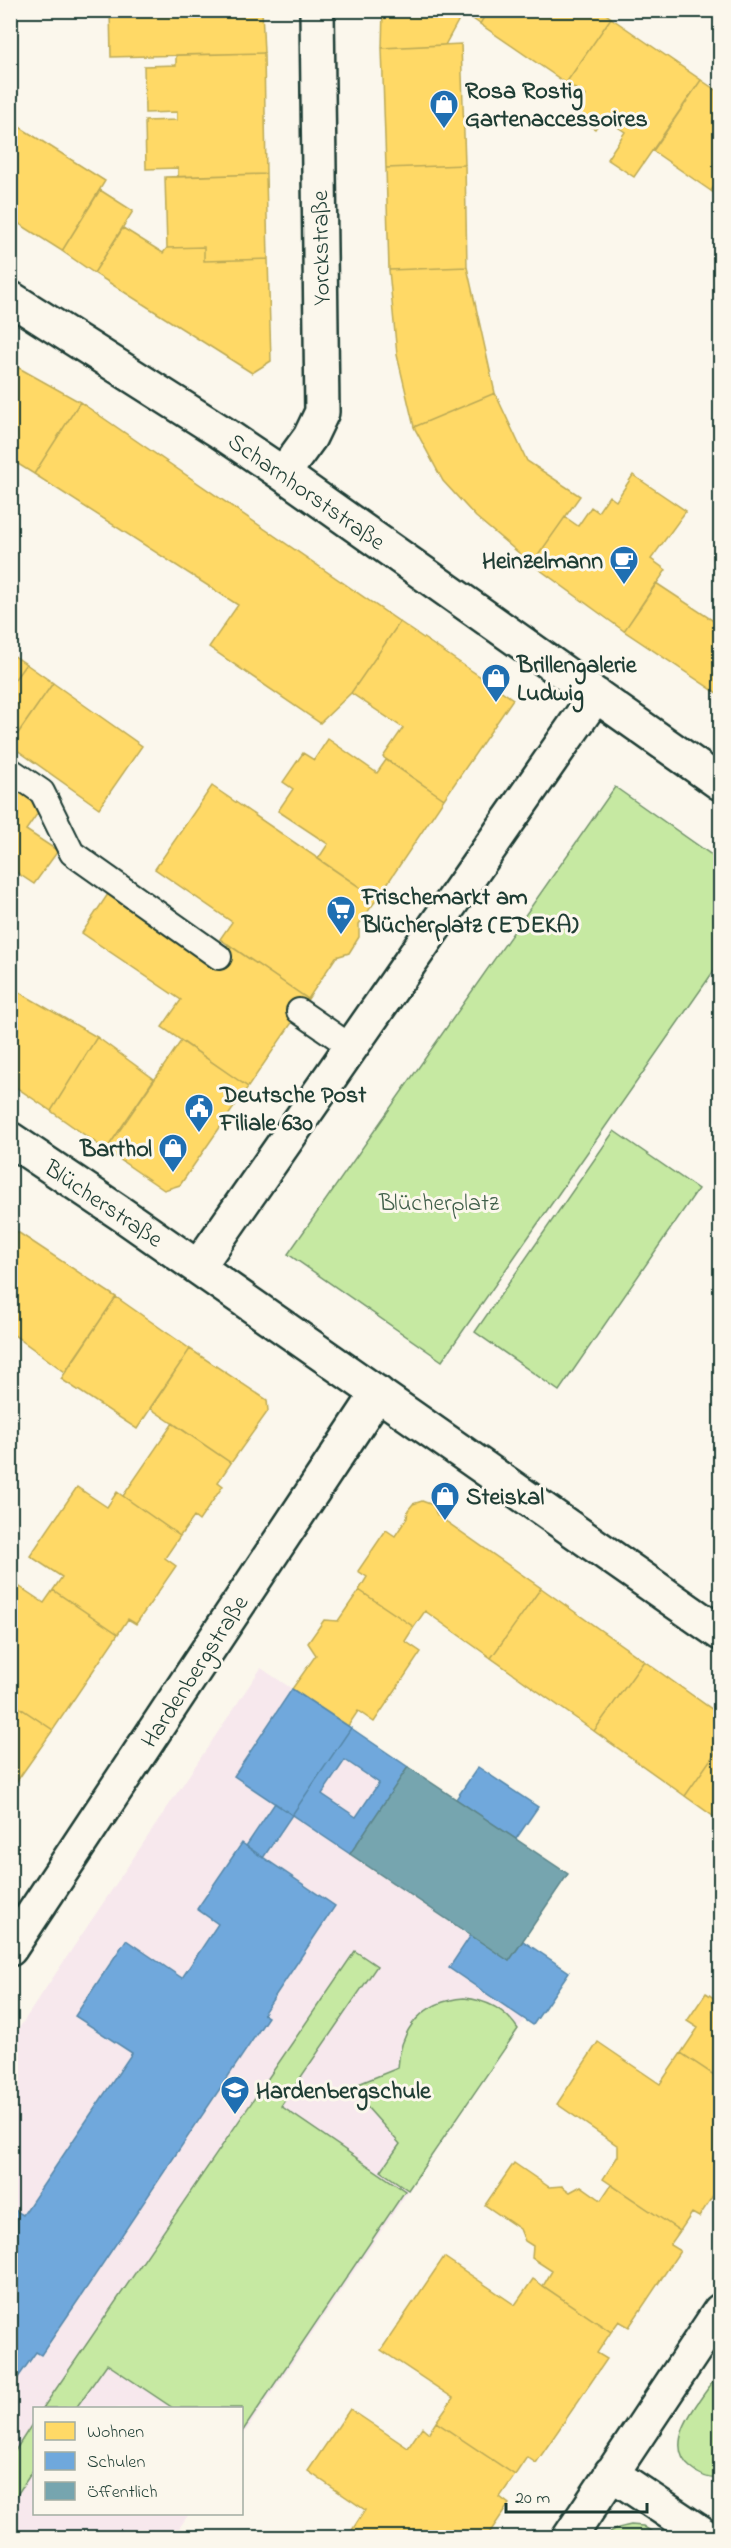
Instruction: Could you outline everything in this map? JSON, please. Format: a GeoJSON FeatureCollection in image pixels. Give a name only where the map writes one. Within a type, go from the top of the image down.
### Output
{"type":"FeatureCollection","features":[{"type":"Feature","properties":{"kind":"street","name":"Yorckstraße"},"geometry":{"type":"LineString","coordinates":[[284,474],[310,437],[322,412],[317,10]]}},
{"type":"Feature","properties":{"kind":"street","name":"Scharnhorststraße"},"geometry":{"type":"LineString","coordinates":[[10,298],[202,419],[284,474],[596,695]]}},
{"type":"Feature","properties":{"kind":"street"},"geometry":{"type":"LineString","coordinates":[[719,780],[596,695],[198,1267],[720,1634]]}},
{"type":"Feature","properties":{"kind":"street","name":"Blücherstraße"},"geometry":{"type":"LineString","coordinates":[[10,1139],[198,1267]]}},
{"type":"Feature","properties":{"kind":"street","name":"Hardenbergstraße"},"geometry":{"type":"LineString","coordinates":[[10,1949],[378,1393]]}},
{"type":"Feature","properties":{"kind":"street"},"geometry":{"type":"LineString","coordinates":[[569,2538],[610,2473],[720,2311]]}},
{"type":"Feature","properties":{"kind":"street"},"geometry":{"type":"LineString","coordinates":[[610,2473],[708,2538]]}},
{"type":"Feature","properties":{"kind":"lane"},"geometry":{"type":"LineString","coordinates":[[10,770],[42,792],[72,853],[219,957]]}},
{"type":"Feature","properties":{"kind":"lane"},"geometry":{"type":"LineString","coordinates":[[299,1011],[351,1047]]}},
{"type":"Feature","properties":{"kind":"shaded area","name":"Hardenbergschule"},"geometry":{"type":"Polygon","coordinates":[[[261,1668],[568,1874],[523,1940],[569,1972],[533,2025],[525,2019],[243,2436],[243,2407],[33,2407],[33,2515],[188,2515],[173,2537],[11,2538],[11,2040],[261,1668]]]}},
{"type":"Feature","properties":{"kind":"green space","name":"Blücherplatz"},"geometry":{"type":"Polygon","coordinates":[[[615,787],[720,861],[720,962],[442,1361],[288,1254],[615,787]]]}},
{"type":"Feature","properties":{"kind":"green space"},"geometry":{"type":"Polygon","coordinates":[[[614,1131],[698,1189],[559,1391],[475,1332],[614,1131]]]}},
{"type":"Feature","properties":{"kind":"green space"},"geometry":{"type":"Polygon","coordinates":[[[355,1951],[377,1966],[281,2106],[405,2191],[243,2431],[243,2407],[172,2407],[107,2364],[77,2407],[44,2407],[355,1951]]]}},
{"type":"Feature","properties":{"kind":"green space"},"geometry":{"type":"Polygon","coordinates":[[[464,1998],[488,2003],[495,2007],[518,2029],[408,2190],[381,2171],[400,2144],[367,2107],[356,2085],[398,2068],[403,2041],[416,2019],[437,2005],[449,2000],[464,1998]]]}},
{"type":"Feature","properties":{"kind":"green space"},"geometry":{"type":"Polygon","coordinates":[[[720,2372],[720,2478],[709,2478],[691,2468],[682,2457],[680,2445],[682,2433],[695,2406],[720,2372]]]}},
{"type":"Feature","properties":{"kind":"green space"},"geometry":{"type":"Polygon","coordinates":[[[33,2423],[33,2471],[11,2504],[11,2457],[33,2423]]]}},
{"type":"Feature","properties":{"kind":"green space"},"geometry":{"type":"Polygon","coordinates":[[[631,2525],[643,2526],[660,2537],[605,2537],[614,2530],[631,2525]]]}},
{"type":"Feature","properties":{"kind":"building: Wohnen"},"geometry":{"type":"Polygon","coordinates":[[[110,10],[262,10],[264,53],[111,57],[110,10]]]}},
{"type":"Feature","properties":{"kind":"building: Wohnen"},"geometry":{"type":"Polygon","coordinates":[[[383,10],[488,10],[480,24],[463,12],[445,45],[382,48],[383,10]]]}},
{"type":"Feature","properties":{"kind":"building: Wohnen"},"geometry":{"type":"Polygon","coordinates":[[[488,10],[601,10],[611,18],[566,83],[480,24],[488,10]]]}},
{"type":"Feature","properties":{"kind":"building: Wohnen"},"geometry":{"type":"Polygon","coordinates":[[[611,18],[701,80],[634,177],[607,159],[625,132],[603,117],[595,129],[573,115],[586,96],[566,83],[611,18]]]}},
{"type":"Feature","properties":{"kind":"building: Wohnen"},"geometry":{"type":"Polygon","coordinates":[[[461,44],[465,165],[386,168],[382,48],[461,44]]]}},
{"type":"Feature","properties":{"kind":"building: Wohnen"},"geometry":{"type":"Polygon","coordinates":[[[264,53],[266,174],[178,177],[178,168],[146,169],[145,121],[177,120],[177,112],[145,113],[144,66],[176,65],[176,55],[264,53]]]}},
{"type":"Feature","properties":{"kind":"building: Wohnen"},"geometry":{"type":"Polygon","coordinates":[[[701,80],[720,93],[720,177],[711,191],[653,151],[701,80]]]}},
{"type":"Feature","properties":{"kind":"building: Wohnen"},"geometry":{"type":"Polygon","coordinates":[[[10,121],[105,181],[62,251],[10,218],[10,121]]]}},
{"type":"Feature","properties":{"kind":"building: Wohnen"},"geometry":{"type":"Polygon","coordinates":[[[465,165],[467,267],[389,270],[386,168],[465,165]]]}},
{"type":"Feature","properties":{"kind":"building: Wohnen"},"geometry":{"type":"Polygon","coordinates":[[[266,174],[268,259],[204,261],[204,247],[167,248],[165,177],[266,174]]]}},
{"type":"Feature","properties":{"kind":"building: Wohnen"},"geometry":{"type":"Polygon","coordinates":[[[720,177],[720,197],[711,191],[720,177]]]}},
{"type":"Feature","properties":{"kind":"building: Wohnen"},"geometry":{"type":"Polygon","coordinates":[[[100,190],[133,211],[94,273],[62,251],[100,190]]]}},
{"type":"Feature","properties":{"kind":"building: Wohnen"},"geometry":{"type":"Polygon","coordinates":[[[123,228],[163,253],[167,248],[204,247],[204,261],[268,259],[271,361],[252,373],[94,273],[123,228]]]}},
{"type":"Feature","properties":{"kind":"building: Wohnen"},"geometry":{"type":"Polygon","coordinates":[[[467,267],[495,393],[414,427],[397,355],[389,270],[467,267]]]}},
{"type":"Feature","properties":{"kind":"building: Wohnen"},"geometry":{"type":"Polygon","coordinates":[[[10,363],[80,402],[34,474],[10,459],[10,363]]]}},
{"type":"Feature","properties":{"kind":"building: Wohnen"},"geometry":{"type":"Polygon","coordinates":[[[495,393],[527,461],[580,496],[532,564],[476,517],[443,481],[414,427],[495,393]]]}},
{"type":"Feature","properties":{"kind":"building: Wohnen"},"geometry":{"type":"Polygon","coordinates":[[[80,402],[400,622],[351,693],[320,723],[209,647],[238,605],[34,474],[80,402]]]}},
{"type":"Feature","properties":{"kind":"building: Wohnen"},"geometry":{"type":"Polygon","coordinates":[[[633,475],[686,511],[651,559],[666,570],[624,631],[532,564],[565,517],[578,526],[591,507],[598,512],[609,496],[616,501],[633,475]]]}},
{"type":"Feature","properties":{"kind":"building: Wohnen"},"geometry":{"type":"Polygon","coordinates":[[[656,583],[715,622],[720,613],[720,695],[624,631],[656,583]]]}},
{"type":"Feature","properties":{"kind":"building: Wohnen"},"geometry":{"type":"Polygon","coordinates":[[[400,622],[513,699],[444,799],[383,757],[403,728],[351,693],[400,622]]]}},
{"type":"Feature","properties":{"kind":"building: Wohnen"},"geometry":{"type":"Polygon","coordinates":[[[10,653],[26,664],[10,686],[10,653]]]}},
{"type":"Feature","properties":{"kind":"building: Wohnen"},"geometry":{"type":"Polygon","coordinates":[[[26,664],[53,683],[16,736],[10,733],[10,686],[26,664]]]}},
{"type":"Feature","properties":{"kind":"building: Wohnen"},"geometry":{"type":"Polygon","coordinates":[[[53,683],[142,746],[99,808],[10,745],[53,683]]]}},
{"type":"Feature","properties":{"kind":"building: Wohnen"},"geometry":{"type":"Polygon","coordinates":[[[328,739],[377,773],[386,760],[444,799],[377,899],[318,859],[328,844],[278,811],[293,789],[283,782],[303,753],[314,760],[328,739]]]}},
{"type":"Feature","properties":{"kind":"building: Wohnen"},"geometry":{"type":"Polygon","coordinates":[[[10,785],[42,807],[26,830],[58,851],[34,884],[10,868],[10,785]]]}},
{"type":"Feature","properties":{"kind":"building: Wohnen"},"geometry":{"type":"Polygon","coordinates":[[[212,786],[377,899],[359,924],[359,937],[349,953],[336,957],[308,999],[220,939],[232,922],[155,869],[212,786]]]}},
{"type":"Feature","properties":{"kind":"building: Wohnen"},"geometry":{"type":"Polygon","coordinates":[[[108,894],[213,966],[228,944],[308,999],[248,1087],[162,1027],[181,1000],[82,933],[108,894]]]}},
{"type":"Feature","properties":{"kind":"building: Wohnen"},"geometry":{"type":"Polygon","coordinates":[[[10,987],[97,1037],[51,1111],[10,1083],[10,987]]]}},
{"type":"Feature","properties":{"kind":"building: Wohnen"},"geometry":{"type":"Polygon","coordinates":[[[97,1037],[154,1079],[106,1150],[51,1111],[97,1037]]]}},
{"type":"Feature","properties":{"kind":"building: Wohnen"},"geometry":{"type":"Polygon","coordinates":[[[181,1041],[248,1087],[180,1185],[164,1190],[106,1150],[181,1041]]]}},
{"type":"Feature","properties":{"kind":"building: Wohnen"},"geometry":{"type":"Polygon","coordinates":[[[10,1227],[116,1297],[65,1372],[10,1332],[10,1227]]]}},
{"type":"Feature","properties":{"kind":"building: Wohnen"},"geometry":{"type":"Polygon","coordinates":[[[116,1297],[190,1349],[137,1429],[61,1379],[116,1297]]]}},
{"type":"Feature","properties":{"kind":"building: Wohnen"},"geometry":{"type":"Polygon","coordinates":[[[190,1349],[267,1400],[268,1411],[231,1463],[150,1408],[190,1349]]]}},
{"type":"Feature","properties":{"kind":"building: Wohnen"},"geometry":{"type":"Polygon","coordinates":[[[173,1423],[231,1463],[218,1482],[223,1486],[199,1521],[194,1517],[180,1536],[123,1496],[173,1423]]]}},
{"type":"Feature","properties":{"kind":"building: Wohnen"},"geometry":{"type":"Polygon","coordinates":[[[77,1487],[107,1507],[117,1492],[180,1536],[165,1558],[176,1566],[136,1624],[128,1619],[118,1634],[53,1590],[62,1577],[30,1556],[77,1487]]]}},
{"type":"Feature","properties":{"kind":"building: Wohnen"},"geometry":{"type":"Polygon","coordinates":[[[422,1501],[433,1505],[437,1515],[541,1588],[491,1658],[425,1611],[414,1627],[359,1590],[367,1577],[358,1571],[386,1530],[395,1536],[407,1518],[408,1510],[413,1504],[422,1501]]]}},
{"type":"Feature","properties":{"kind":"building: Wohnen"},"geometry":{"type":"Polygon","coordinates":[[[11,1581],[44,1603],[53,1590],[118,1634],[53,1730],[10,1701],[11,1581]]]}},
{"type":"Feature","properties":{"kind":"building: Wohnen"},"geometry":{"type":"Polygon","coordinates":[[[541,1588],[644,1661],[594,1731],[491,1658],[541,1588]]]}},
{"type":"Feature","properties":{"kind":"building: Wohnen"},"geometry":{"type":"Polygon","coordinates":[[[359,1590],[414,1627],[405,1641],[421,1652],[374,1722],[358,1711],[348,1726],[292,1689],[316,1655],[308,1643],[324,1620],[338,1621],[359,1590]]]}},
{"type":"Feature","properties":{"kind":"building: Wohnen"},"geometry":{"type":"Polygon","coordinates":[[[644,1661],[720,1715],[720,1746],[685,1796],[594,1731],[644,1661]]]}},
{"type":"Feature","properties":{"kind":"building: Wohnen"},"geometry":{"type":"Polygon","coordinates":[[[10,1701],[53,1730],[10,1791],[10,1701]]]}},
{"type":"Feature","properties":{"kind":"building: Wohnen"},"geometry":{"type":"Polygon","coordinates":[[[720,1746],[720,1821],[685,1796],[720,1746]]]}},
{"type":"Feature","properties":{"kind":"building: Wohnen"},"geometry":{"type":"Polygon","coordinates":[[[706,1993],[717,2000],[720,1994],[720,2079],[681,2053],[698,2028],[687,2021],[706,1993]]]}},
{"type":"Feature","properties":{"kind":"building: Wohnen"},"geometry":{"type":"Polygon","coordinates":[[[598,2042],[660,2084],[681,2053],[720,2079],[720,2185],[699,2217],[692,2213],[680,2231],[603,2179],[618,2156],[618,2146],[557,2104],[598,2042]]]}},
{"type":"Feature","properties":{"kind":"building: Wohnen"},"geometry":{"type":"Polygon","coordinates":[[[514,2163],[549,2187],[562,2186],[570,2192],[581,2186],[601,2200],[611,2185],[680,2231],[670,2245],[680,2251],[629,2327],[619,2321],[611,2332],[543,2286],[552,2271],[532,2258],[533,2246],[525,2241],[520,2229],[485,2205],[514,2163]]]}},
{"type":"Feature","properties":{"kind":"building: Wohnen"},"geometry":{"type":"Polygon","coordinates":[[[444,2257],[515,2305],[533,2279],[611,2332],[597,2353],[607,2359],[536,2463],[527,2457],[515,2475],[436,2422],[453,2398],[381,2350],[444,2257]]]}},
{"type":"Feature","properties":{"kind":"building: Wohnen"},"geometry":{"type":"Polygon","coordinates":[[[350,2409],[408,2448],[422,2427],[429,2433],[436,2422],[515,2475],[500,2497],[509,2504],[486,2538],[347,2538],[365,2510],[308,2471],[350,2409]]]}},
{"type":"Feature","properties":{"kind":"building: Schulen"},"geometry":{"type":"Polygon","coordinates":[[[292,1689],[351,1728],[292,1815],[234,1776],[292,1689]]]}},
{"type":"Feature","properties":{"kind":"building: Schulen"},"geometry":{"type":"Polygon","coordinates":[[[351,1728],[408,1767],[350,1854],[292,1815],[351,1728]],[[345,1760],[322,1794],[356,1817],[379,1783],[345,1760]]]}},
{"type":"Feature","properties":{"kind":"building: Schulen"},"geometry":{"type":"Polygon","coordinates":[[[478,1767],[538,1807],[516,1839],[456,1799],[478,1767]]]}},
{"type":"Feature","properties":{"kind":"building: Schulen"},"geometry":{"type":"Polygon","coordinates":[[[275,1803],[292,1815],[263,1858],[246,1846],[275,1803]]]}},
{"type":"Feature","properties":{"kind":"building: Schulen"},"geometry":{"type":"Polygon","coordinates":[[[242,1843],[335,1906],[263,2014],[268,2017],[79,2299],[41,2355],[36,2352],[10,2389],[10,2207],[23,2215],[132,2053],[75,2016],[126,1940],[182,1978],[218,1924],[197,1909],[242,1843]]]}},
{"type":"Feature","properties":{"kind":"building: Schulen"},"geometry":{"type":"Polygon","coordinates":[[[471,1935],[509,1961],[523,1941],[569,1972],[533,2025],[449,1968],[471,1935]]]}},
{"type":"Feature","properties":{"kind":"building: Öffentlich"},"geometry":{"type":"Polygon","coordinates":[[[408,1767],[568,1874],[509,1961],[350,1854],[408,1767]]]}},
{"type":"Feature","properties":{"kind":"place","name":"Rosa Rostig Gartenaccessoires"},"geometry":{"type":"Point","coordinates":[444,130]}},
{"type":"Feature","properties":{"kind":"place","name":"Heinzelmann"},"geometry":{"type":"Point","coordinates":[624,586]}},
{"type":"Feature","properties":{"kind":"place","name":"Brillengalerie Ludwig"},"geometry":{"type":"Point","coordinates":[496,704]}},
{"type":"Feature","properties":{"kind":"place","name":"Frischemarkt am Blücherplatz (EDEKA)"},"geometry":{"type":"Point","coordinates":[341,936]}},
{"type":"Feature","properties":{"kind":"place","name":"Deutsche Post Filiale 630"},"geometry":{"type":"Point","coordinates":[199,1134]}},
{"type":"Feature","properties":{"kind":"place","name":"Barthol"},"geometry":{"type":"Point","coordinates":[173,1174]}},
{"type":"Feature","properties":{"kind":"place","name":"Steiskal"},"geometry":{"type":"Point","coordinates":[445,1522]}},
{"type":"Feature","properties":{"kind":"place","name":"Hardenbergschule"},"geometry":{"type":"Point","coordinates":[235,2116]}}]}
